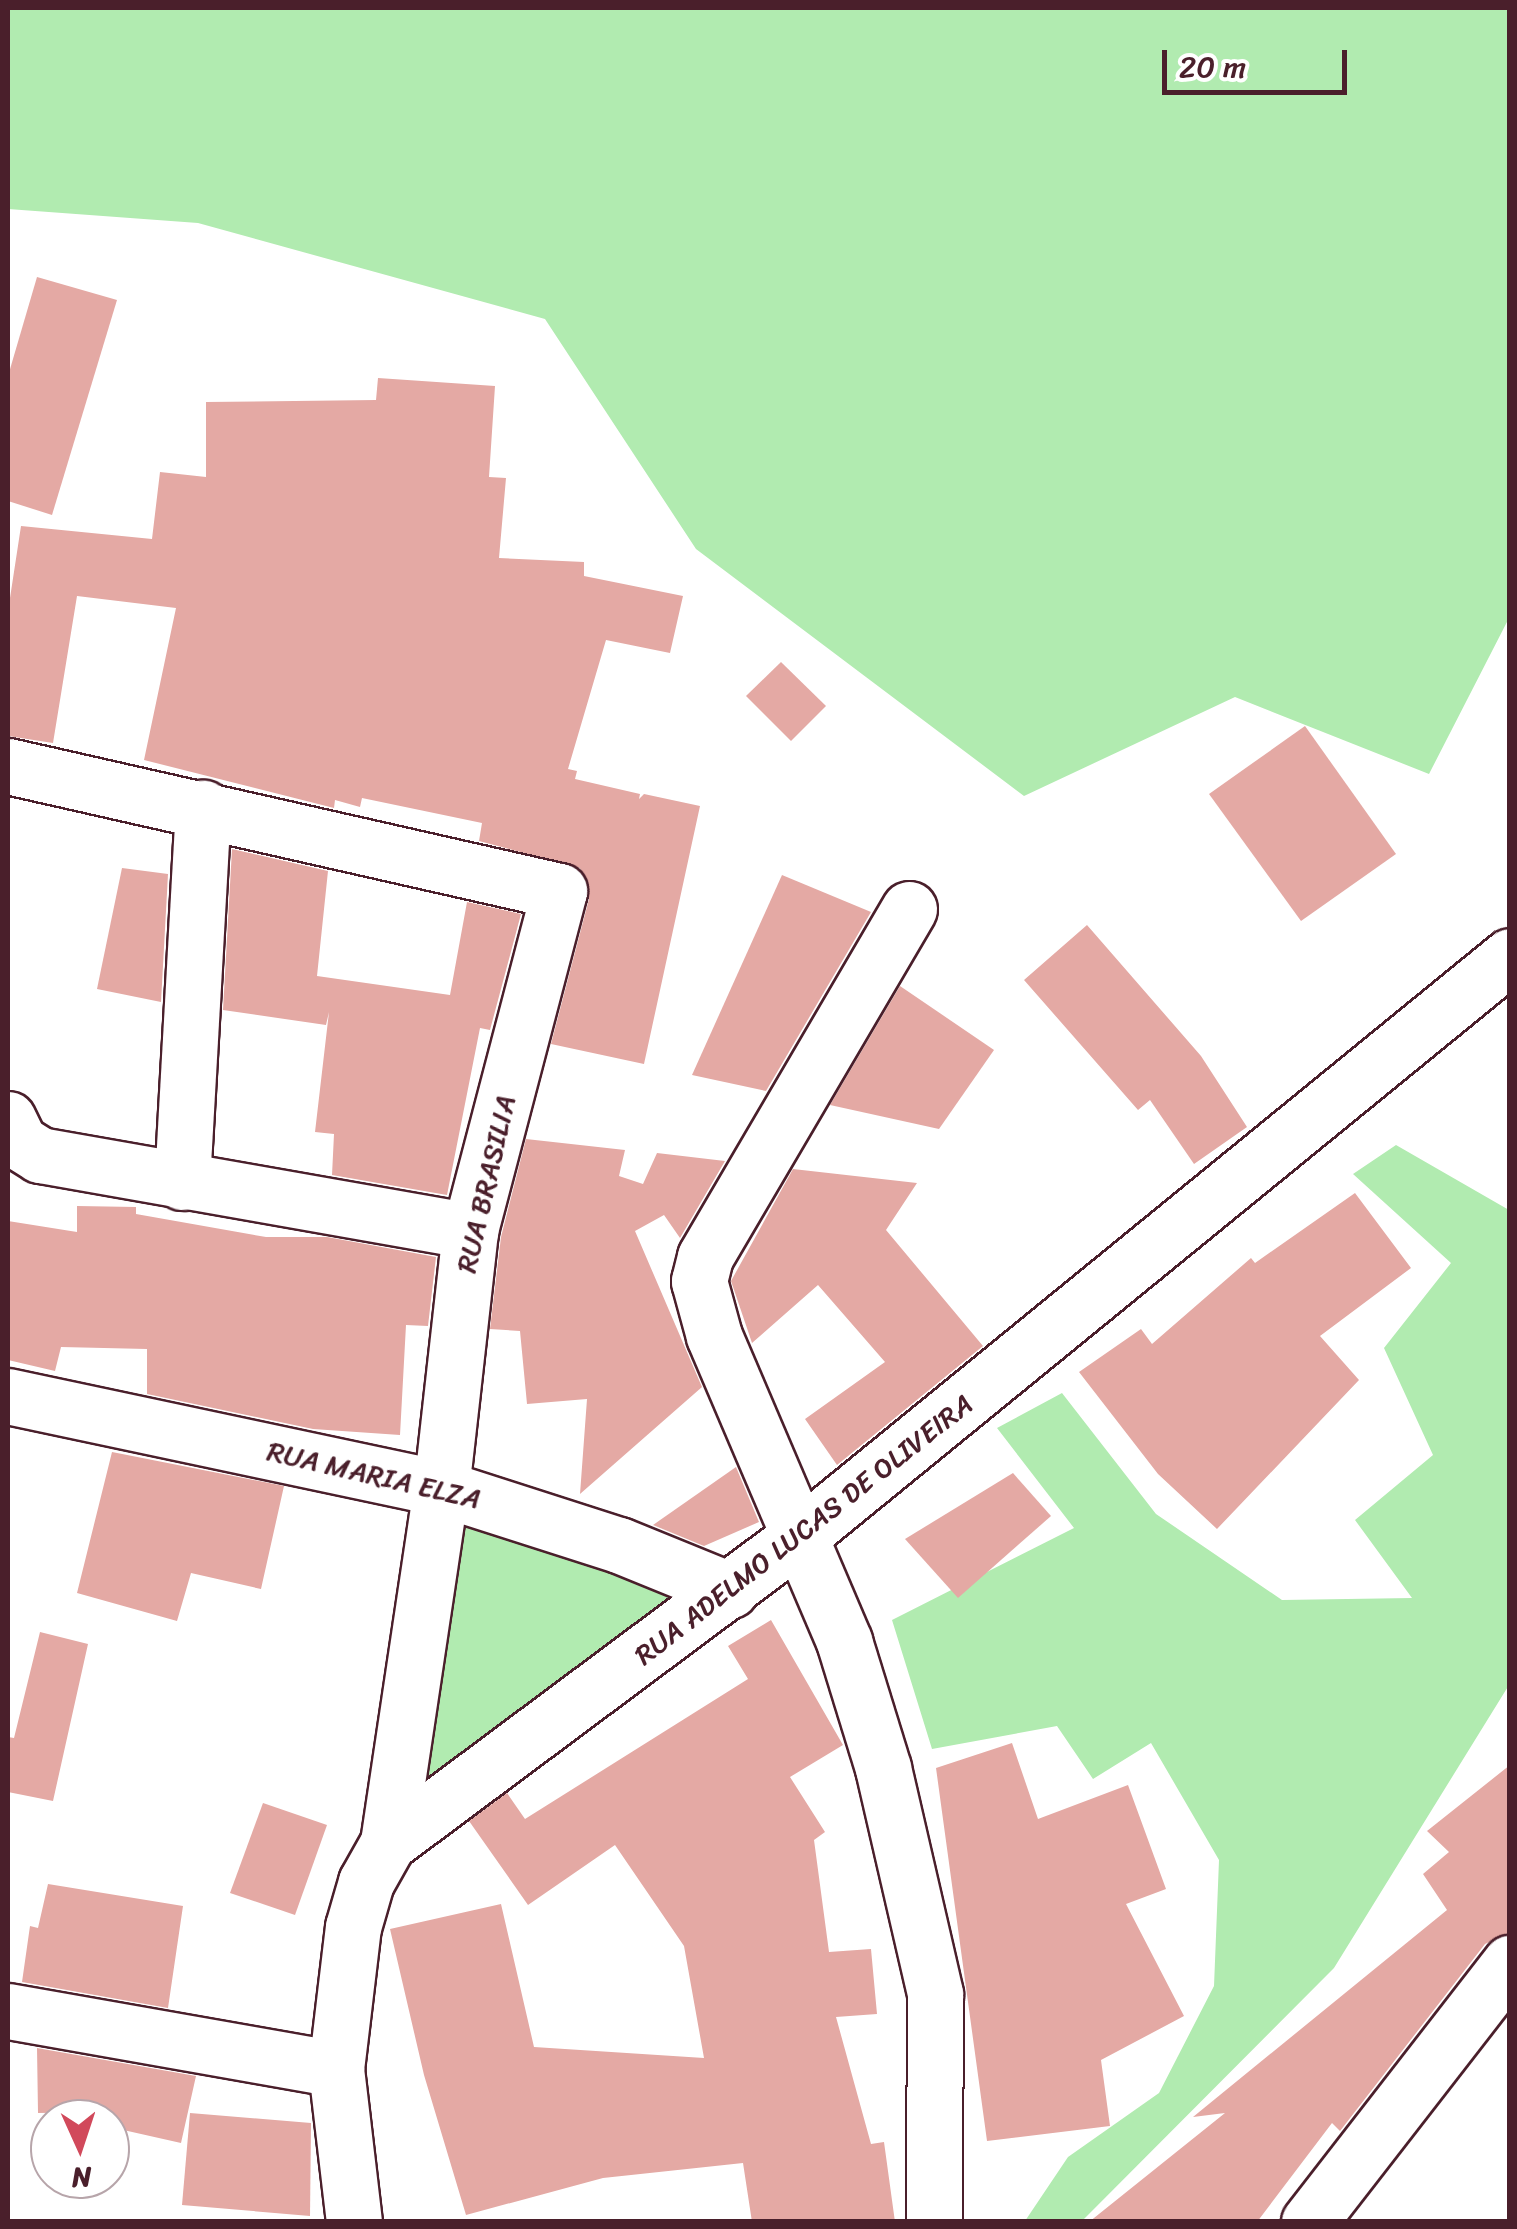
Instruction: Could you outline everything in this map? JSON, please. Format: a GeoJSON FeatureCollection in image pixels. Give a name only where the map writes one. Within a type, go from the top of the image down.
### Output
{"type":"FeatureCollection","features":[{"type":"Feature","properties":{"kind":"street","name":"RUA BRASILIA"},"geometry":{"type":"LineString","coordinates":[[8,766],[558,891],[470,1231],[441,1488],[388,1842]]}},
{"type":"Feature","properties":{"kind":"street"},"geometry":{"type":"LineString","coordinates":[[182,1182],[203,808]]}},
{"type":"Feature","properties":{"kind":"street"},"geometry":{"type":"LineString","coordinates":[[909,909],[705,1257],[699,1281],[714,1336],[796,1538],[844,1641],[882,1768],[936,1994],[934,2222]]}},
{"type":"Feature","properties":{"kind":"street","name":"RUA ADELMO LUCAS DE OLIVEIRA"},"geometry":{"type":"LineString","coordinates":[[354,2222],[336,2069],[353,1927],[366,1882],[388,1842],[796,1538],[1510,956]]}},
{"type":"Feature","properties":{"kind":"street"},"geometry":{"type":"LineString","coordinates":[[8,1119],[19,1142],[40,1154],[470,1231]]}},
{"type":"Feature","properties":{"kind":"street","name":"RUA MARIA ELZA"},"geometry":{"type":"LineString","coordinates":[[8,1396],[441,1488],[620,1545],[730,1590]]}},
{"type":"Feature","properties":{"kind":"street"},"geometry":{"type":"LineString","coordinates":[[1309,2222],[1510,1963]]}},
{"type":"Feature","properties":{"kind":"street"},"geometry":{"type":"LineString","coordinates":[[8,2011],[336,2069]]}},
{"type":"Feature","properties":{"kind":"green space"},"geometry":{"type":"Polygon","coordinates":[[[8,8],[1509,8],[1509,618],[1429,774],[1235,697],[1024,796],[696,549],[545,319],[198,223],[8,209],[8,8]]]}},
{"type":"Feature","properties":{"kind":"green space"},"geometry":{"type":"Polygon","coordinates":[[[1396,1145],[1509,1210],[1509,1685],[1334,1968],[1082,2221],[1025,2221],[1068,2157],[1159,2093],[1214,1986],[1219,1860],[1151,1743],[1093,1779],[1057,1726],[932,1749],[892,1620],[1074,1528],[997,1428],[1062,1393],[1156,1514],[1282,1600],[1412,1598],[1355,1520],[1433,1455],[1384,1348],[1451,1263],[1353,1174],[1396,1145]]]}},
{"type":"Feature","properties":{"kind":"green space"},"geometry":{"type":"Polygon","coordinates":[[[468,1502],[718,1589],[401,1827],[468,1502]]]}},
{"type":"Feature","properties":{"kind":"building"},"geometry":{"type":"Polygon","coordinates":[[[37,277],[117,300],[52,515],[8,501],[8,376],[37,277]]]}},
{"type":"Feature","properties":{"kind":"building"},"geometry":{"type":"Polygon","coordinates":[[[378,378],[495,386],[489,477],[506,478],[499,558],[584,562],[584,576],[683,596],[670,653],[606,640],[568,769],[577,771],[575,779],[640,794],[639,799],[644,794],[700,806],[644,1064],[551,1044],[589,899],[580,868],[479,841],[482,823],[362,798],[360,807],[335,800],[334,808],[144,760],[176,608],[77,596],[53,743],[8,736],[8,611],[21,526],[152,539],[160,472],[206,477],[206,402],[376,400],[378,378]]]}},
{"type":"Feature","properties":{"kind":"building"},"geometry":{"type":"Polygon","coordinates":[[[781,662],[826,706],[791,741],[746,696],[781,662]]]}},
{"type":"Feature","properties":{"kind":"building"},"geometry":{"type":"Polygon","coordinates":[[[1305,726],[1396,854],[1301,921],[1209,794],[1305,726]]]}},
{"type":"Feature","properties":{"kind":"building"},"geometry":{"type":"Polygon","coordinates":[[[232,849],[328,871],[317,976],[450,995],[467,902],[521,914],[490,1030],[480,1028],[447,1195],[332,1175],[334,1134],[315,1132],[329,1012],[326,1025],[223,1010],[232,849]]]}},
{"type":"Feature","properties":{"kind":"building"},"geometry":{"type":"Polygon","coordinates":[[[122,868],[168,874],[161,1002],[97,989],[122,868]]]}},
{"type":"Feature","properties":{"kind":"building"},"geometry":{"type":"Polygon","coordinates":[[[782,875],[871,912],[766,1091],[692,1075],[782,875]]]}},
{"type":"Feature","properties":{"kind":"building"},"geometry":{"type":"Polygon","coordinates":[[[1087,925],[1201,1056],[1247,1127],[1194,1164],[1150,1100],[1138,1110],[1024,980],[1087,925]]]}},
{"type":"Feature","properties":{"kind":"building"},"geometry":{"type":"Polygon","coordinates":[[[900,986],[994,1050],[939,1129],[830,1105],[900,986]]]}},
{"type":"Feature","properties":{"kind":"building"},"geometry":{"type":"Polygon","coordinates":[[[526,1139],[625,1150],[619,1176],[643,1184],[657,1153],[725,1161],[680,1238],[664,1215],[635,1231],[702,1387],[580,1494],[587,1399],[527,1404],[520,1331],[490,1329],[501,1237],[526,1139]]]}},
{"type":"Feature","properties":{"kind":"building"},"geometry":{"type":"Polygon","coordinates":[[[793,1169],[917,1183],[886,1230],[983,1346],[837,1465],[805,1419],[885,1362],[818,1285],[752,1343],[731,1281],[793,1169]]]}},
{"type":"Feature","properties":{"kind":"building"},"geometry":{"type":"Polygon","coordinates":[[[1355,1193],[1411,1268],[1320,1336],[1359,1380],[1217,1529],[1158,1474],[1079,1372],[1141,1329],[1152,1344],[1251,1258],[1255,1263],[1355,1193]]]}},
{"type":"Feature","properties":{"kind":"building"},"geometry":{"type":"Polygon","coordinates":[[[77,1206],[136,1207],[136,1214],[266,1237],[327,1237],[436,1257],[428,1326],[406,1325],[400,1435],[313,1429],[147,1394],[147,1349],[61,1347],[55,1371],[8,1360],[8,1221],[77,1232],[77,1206]]]}},
{"type":"Feature","properties":{"kind":"building"},"geometry":{"type":"Polygon","coordinates":[[[112,1452],[284,1486],[261,1589],[191,1573],[177,1621],[77,1593],[112,1452]]]}},
{"type":"Feature","properties":{"kind":"building"},"geometry":{"type":"Polygon","coordinates":[[[736,1467],[759,1522],[704,1546],[653,1525],[736,1467]]]}},
{"type":"Feature","properties":{"kind":"building"},"geometry":{"type":"Polygon","coordinates":[[[1013,1473],[1051,1516],[958,1598],[905,1539],[1013,1473]]]}},
{"type":"Feature","properties":{"kind":"building"},"geometry":{"type":"Polygon","coordinates":[[[771,1620],[843,1745],[790,1777],[825,1832],[814,1840],[829,1952],[871,1949],[877,2014],[836,2017],[871,2144],[884,2142],[895,2222],[752,2222],[743,2163],[603,2178],[466,2215],[424,2075],[390,1929],[501,1904],[534,2047],[704,2058],[684,1946],[615,1845],[528,1905],[469,1821],[507,1793],[525,1819],[748,1679],[728,1646],[771,1620]]]}},
{"type":"Feature","properties":{"kind":"building"},"geometry":{"type":"Polygon","coordinates":[[[40,1632],[88,1644],[53,1801],[8,1792],[8,1737],[14,1738],[40,1632]]]}},
{"type":"Feature","properties":{"kind":"building"},"geometry":{"type":"Polygon","coordinates":[[[1012,1743],[1038,1819],[1128,1785],[1166,1889],[1126,1904],[1184,2016],[1101,2060],[1110,2126],[987,2141],[936,1768],[1012,1743]]]}},
{"type":"Feature","properties":{"kind":"building"},"geometry":{"type":"Polygon","coordinates":[[[1510,1765],[1510,1932],[1485,1944],[1340,2131],[1332,2123],[1257,2222],[1089,2222],[1225,2113],[1193,2117],[1447,1910],[1423,1874],[1449,1852],[1427,1831],[1510,1765]]]}},
{"type":"Feature","properties":{"kind":"building"},"geometry":{"type":"Polygon","coordinates":[[[263,1803],[327,1825],[295,1915],[230,1893],[263,1803]]]}},
{"type":"Feature","properties":{"kind":"building"},"geometry":{"type":"Polygon","coordinates":[[[48,1884],[183,1906],[168,2008],[22,1982],[30,1926],[38,1928],[48,1884]]]}},
{"type":"Feature","properties":{"kind":"building"},"geometry":{"type":"Polygon","coordinates":[[[37,2048],[196,2076],[181,2143],[130,2132],[130,2099],[38,2099],[37,2048]]]}},
{"type":"Feature","properties":{"kind":"building"},"geometry":{"type":"Polygon","coordinates":[[[190,2113],[311,2123],[310,2216],[182,2205],[190,2113]]]}}]}
